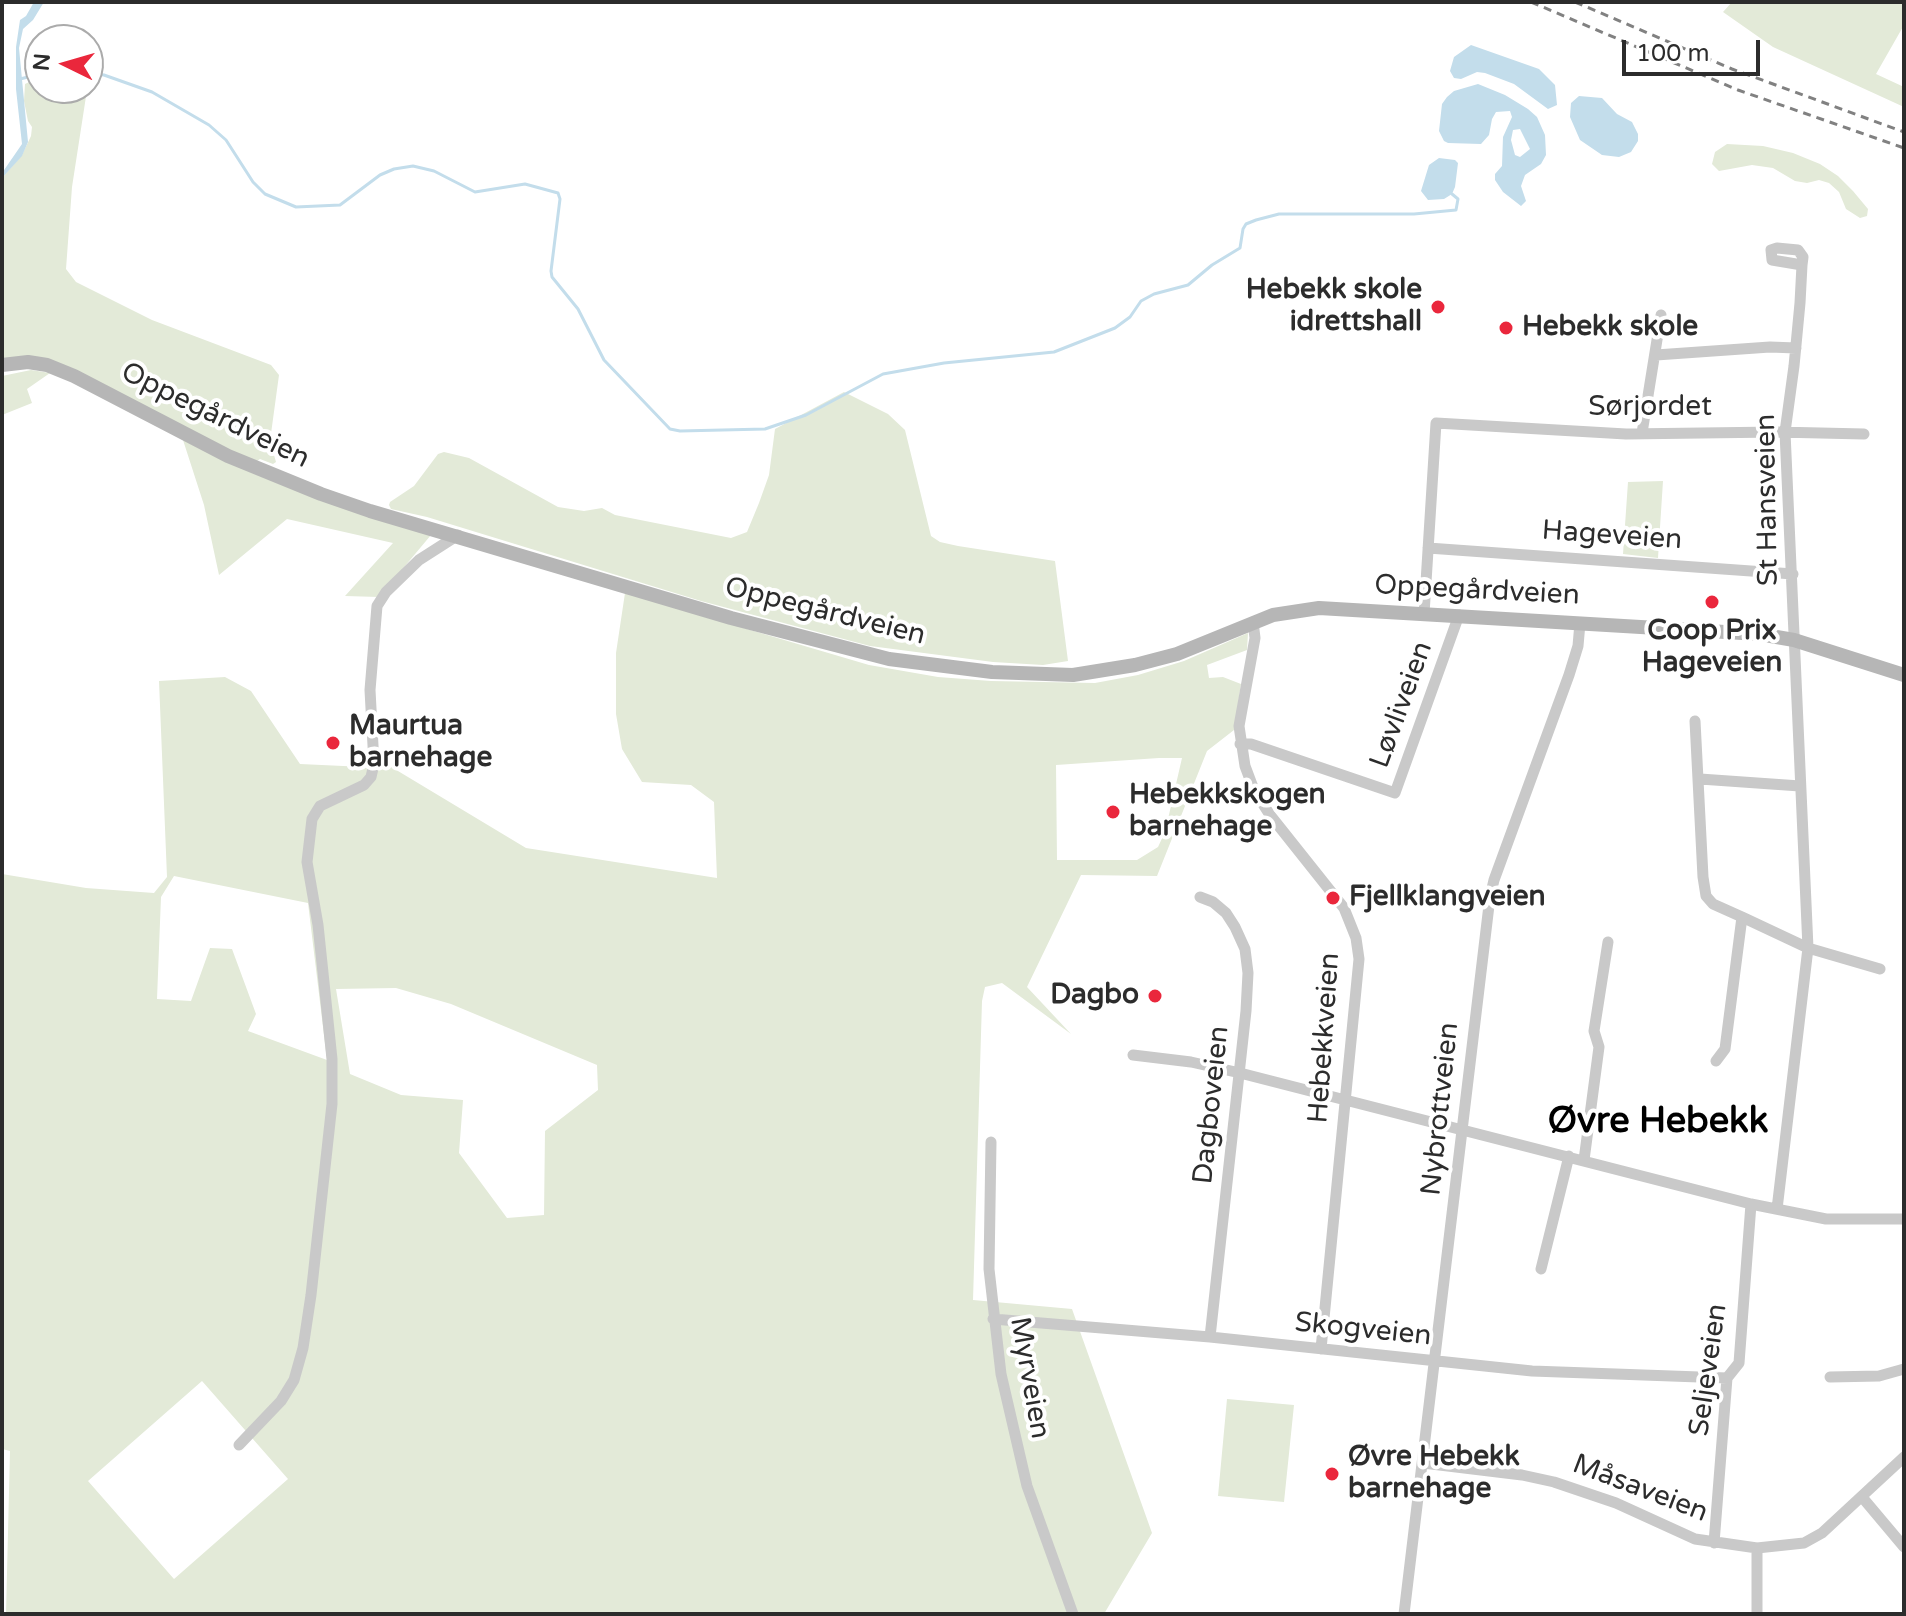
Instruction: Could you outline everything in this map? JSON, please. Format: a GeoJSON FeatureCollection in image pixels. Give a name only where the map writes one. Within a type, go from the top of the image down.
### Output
{"type":"FeatureCollection","features":[{"type":"Feature","properties":{"kind":"main road","name":"Oppegårdveien"},"geometry":{"type":"LineString","coordinates":[[2,365],[28,362],[47,365],[228,456],[370,511],[731,618],[889,659],[992,672],[1073,675],[1135,665],[1177,654],[1281,612],[1311,608],[1741,632],[1794,640],[1904,675]]}},
{"type":"Feature","properties":{"kind":"street","name":"St Hansveien"},"geometry":{"type":"LineString","coordinates":[[1777,1209],[1808,948],[1785,432],[1796,348],[1802,265]]}},
{"type":"Feature","properties":{"kind":"street"},"geometry":{"type":"LineString","coordinates":[[1642,433],[1661,315]]}},
{"type":"Feature","properties":{"kind":"street"},"geometry":{"type":"LineString","coordinates":[[1656,355],[1796,348]]}},
{"type":"Feature","properties":{"kind":"street","name":"Sørjordet"},"geometry":{"type":"LineString","coordinates":[[1428,548],[1436,423],[1611,434],[1864,434]]}},
{"type":"Feature","properties":{"kind":"street"},"geometry":{"type":"LineString","coordinates":[[239,1445],[281,1401],[294,1380],[303,1348],[311,1295],[332,1104],[332,1059],[318,925],[307,862],[312,819],[320,806],[364,785],[371,777],[374,764],[370,690],[377,606],[386,592],[419,560],[459,535]]}},
{"type":"Feature","properties":{"kind":"street"},"geometry":{"type":"LineString","coordinates":[[1424,614],[1428,548]]}},
{"type":"Feature","properties":{"kind":"street","name":"Hageveien"},"geometry":{"type":"LineString","coordinates":[[1428,548],[1793,574]]}},
{"type":"Feature","properties":{"kind":"street","name":"Løvliveien"},"geometry":{"type":"LineString","coordinates":[[1240,744],[1251,744],[1395,793],[1459,615]]}},
{"type":"Feature","properties":{"kind":"street","name":"Hebekkveien"},"geometry":{"type":"LineString","coordinates":[[1253,622],[1255,638],[1239,720],[1240,744],[1247,774],[1259,798],[1340,901],[1356,938],[1359,969],[1321,1349]]}},
{"type":"Feature","properties":{"kind":"street","name":"Nybrottveien"},"geometry":{"type":"LineString","coordinates":[[1404,1614],[1483,944],[1494,880],[1569,675],[1578,646],[1580,623]]}},
{"type":"Feature","properties":{"kind":"street"},"geometry":{"type":"LineString","coordinates":[[1695,721],[1706,896],[1713,904],[1808,948],[1880,969]]}},
{"type":"Feature","properties":{"kind":"street"},"geometry":{"type":"LineString","coordinates":[[1700,779],[1800,786]]}},
{"type":"Feature","properties":{"kind":"street","name":"Dagboveien"},"geometry":{"type":"LineString","coordinates":[[1200,897],[1213,902],[1226,913],[1245,949],[1248,973],[1240,1073],[1210,1337]]}},
{"type":"Feature","properties":{"kind":"street"},"geometry":{"type":"LineString","coordinates":[[1716,1061],[1725,1049],[1742,917]]}},
{"type":"Feature","properties":{"kind":"street"},"geometry":{"type":"LineString","coordinates":[[1584,1160],[1599,1047],[1594,1031],[1608,942]]}},
{"type":"Feature","properties":{"kind":"street"},"geometry":{"type":"LineString","coordinates":[[1133,1055],[1191,1062],[1240,1073],[1751,1204],[1826,1219],[1904,1219]]}},
{"type":"Feature","properties":{"kind":"street","name":"Myrveien"},"geometry":{"type":"LineString","coordinates":[[991,1142],[989,1256],[1001,1374],[1020,1462],[1041,1532],[1073,1614]]}},
{"type":"Feature","properties":{"kind":"street"},"geometry":{"type":"LineString","coordinates":[[1541,1269],[1569,1156]]}},
{"type":"Feature","properties":{"kind":"street","name":"Seljeveien"},"geometry":{"type":"LineString","coordinates":[[1714,1543],[1727,1378],[1739,1363],[1751,1204]]}},
{"type":"Feature","properties":{"kind":"street","name":"Skogveien"},"geometry":{"type":"LineString","coordinates":[[993,1319],[1210,1337],[1532,1371],[1727,1378]]}},
{"type":"Feature","properties":{"kind":"street"},"geometry":{"type":"LineString","coordinates":[[1830,1377],[1879,1376],[1904,1369]]}},
{"type":"Feature","properties":{"kind":"street","name":"Måsaveien"},"geometry":{"type":"LineString","coordinates":[[1423,1463],[1554,1482],[1616,1503],[1679,1533],[1714,1543],[1757,1548],[1804,1543],[1822,1533],[1904,1457]]}},
{"type":"Feature","properties":{"kind":"street"},"geometry":{"type":"LineString","coordinates":[[1862,1497],[1904,1547]]}},
{"type":"Feature","properties":{"kind":"street"},"geometry":{"type":"LineString","coordinates":[[1757,1548],[1757,1614]]}},
{"type":"Feature","properties":{"kind":"green space"},"geometry":{"type":"Polygon","coordinates":[[[1732,2],[1904,2],[1904,25],[1876,74],[1904,87],[1904,107],[1773,47],[1723,12],[1732,2]]]}},
{"type":"Feature","properties":{"kind":"green space"},"geometry":{"type":"Polygon","coordinates":[[[25,104],[85,104],[72,187],[66,269],[76,282],[152,320],[271,365],[279,375],[270,441],[276,462],[273,464],[260,459],[254,463],[79,372],[2,362],[2,178],[22,155],[31,136],[32,127],[25,104]]]}},
{"type":"Feature","properties":{"kind":"green space"},"geometry":{"type":"Polygon","coordinates":[[[1727,144],[1763,146],[1820,164],[1853,191],[1868,209],[1867,216],[1860,218],[1846,209],[1839,192],[1829,183],[1819,180],[1807,183],[1795,181],[1773,168],[1752,165],[1719,171],[1712,164],[1715,152],[1727,144]]]}},
{"type":"Feature","properties":{"kind":"green space"},"geometry":{"type":"Polygon","coordinates":[[[31,370],[50,373],[27,389],[32,403],[2,415],[2,376],[31,370]]]}},
{"type":"Feature","properties":{"kind":"green space"},"geometry":{"type":"Polygon","coordinates":[[[844,392],[888,414],[905,430],[931,536],[940,542],[958,546],[1055,561],[1068,661],[1043,665],[993,662],[870,646],[701,601],[427,517],[391,509],[389,505],[414,486],[438,454],[444,452],[469,458],[558,507],[584,511],[602,508],[615,515],[731,538],[747,532],[759,503],[769,475],[775,429],[844,392]]]}},
{"type":"Feature","properties":{"kind":"green space"},"geometry":{"type":"Polygon","coordinates":[[[183,440],[431,535],[379,597],[345,596],[393,543],[287,519],[219,575],[204,505],[183,440]]]}},
{"type":"Feature","properties":{"kind":"green space"},"geometry":{"type":"Polygon","coordinates":[[[1663,481],[1658,558],[1623,554],[1628,482],[1663,481]]]}},
{"type":"Feature","properties":{"kind":"green space"},"geometry":{"type":"Polygon","coordinates":[[[625,593],[869,665],[938,677],[991,681],[1095,683],[1138,675],[1184,661],[1248,633],[1247,650],[1207,665],[1209,678],[1223,677],[1241,684],[1234,730],[1207,751],[1157,876],[1081,875],[1027,987],[1071,1034],[1002,983],[985,987],[982,1001],[973,1300],[1072,1309],[1152,1533],[1104,1614],[6,1614],[10,1451],[2,1449],[2,874],[86,888],[154,893],[167,877],[159,681],[225,677],[251,691],[300,764],[365,767],[383,762],[526,848],[717,878],[714,802],[691,785],[642,782],[622,749],[616,714],[616,653],[625,593]],[[1182,758],[1056,765],[1057,860],[1137,860],[1158,847],[1165,832],[1182,758]],[[174,876],[161,897],[157,999],[191,1001],[210,948],[232,949],[256,1014],[248,1031],[327,1060],[308,903],[174,876]],[[396,988],[336,989],[350,1074],[401,1095],[463,1100],[459,1153],[507,1218],[544,1215],[545,1131],[598,1090],[597,1065],[451,1004],[396,988]],[[202,1381],[88,1481],[174,1579],[288,1479],[202,1381]]]}},
{"type":"Feature","properties":{"kind":"green space"},"geometry":{"type":"Polygon","coordinates":[[[1227,1399],[1294,1405],[1284,1502],[1218,1496],[1227,1399]]]}},
{"type":"Feature","properties":{"kind":"water"},"geometry":{"type":"Polygon","coordinates":[[[34,2],[44,2],[33,20],[24,24],[19,48],[28,142],[22,156],[2,178],[2,173],[22,144],[16,89],[16,47],[20,20],[34,2]]]}},
{"type":"Feature","properties":{"kind":"water"},"geometry":{"type":"Polygon","coordinates":[[[1471,45],[1539,69],[1555,85],[1557,105],[1548,109],[1514,84],[1485,73],[1454,78],[1450,71],[1454,57],[1471,45]]]}},
{"type":"Feature","properties":{"kind":"water"},"geometry":{"type":"Polygon","coordinates":[[[1478,84],[1505,95],[1537,117],[1545,135],[1546,155],[1541,164],[1525,175],[1521,186],[1526,201],[1521,206],[1503,192],[1495,180],[1495,174],[1502,166],[1503,137],[1512,117],[1510,111],[1496,112],[1489,135],[1481,144],[1448,143],[1439,131],[1442,104],[1454,91],[1478,84]],[[1520,129],[1513,130],[1511,140],[1515,155],[1520,157],[1530,149],[1520,129]]]}},
{"type":"Feature","properties":{"kind":"water"},"geometry":{"type":"Polygon","coordinates":[[[1579,96],[1602,98],[1617,114],[1632,122],[1638,141],[1631,152],[1619,157],[1602,155],[1580,140],[1570,117],[1571,103],[1579,96]]]}},
{"type":"Feature","properties":{"kind":"water"},"geometry":{"type":"Polygon","coordinates":[[[1439,158],[1458,163],[1455,187],[1452,194],[1444,199],[1428,200],[1421,191],[1429,165],[1439,158]]]}},
{"type":"Feature","properties":{"kind":"waterway"},"geometry":{"type":"LineString","coordinates":[[104,75],[152,92],[209,125],[226,140],[253,182],[265,194],[296,207],[340,205],[380,175],[413,166],[434,171],[475,192],[525,184],[558,193],[560,199],[552,277],[578,309],[604,360],[670,429],[680,431],[765,429],[806,415],[883,374],[944,363],[1054,352],[1115,328],[1130,317],[1141,301],[1154,294],[1188,285],[1240,248],[1243,229],[1246,224],[1256,220],[1279,214],[1414,214],[1456,210],[1458,199],[1452,194]]}},
{"type":"Feature","properties":{"kind":"waterway"},"geometry":{"type":"LineString","coordinates":[[20,79],[24,78]]}},
{"type":"Feature","properties":{"kind":"railway"},"geometry":{"type":"LineString","coordinates":[[1531,2],[1738,90],[1904,148]]}},
{"type":"Feature","properties":{"kind":"railway"},"geometry":{"type":"LineString","coordinates":[[1575,2],[1732,69],[1904,132]]}},
{"type":"Feature","properties":{"kind":"place","name":"Hebekk skole idrettshall"},"geometry":{"type":"Point","coordinates":[1438,307]}},
{"type":"Feature","properties":{"kind":"place","name":"Hebekk skole"},"geometry":{"type":"Point","coordinates":[1506,328]}},
{"type":"Feature","properties":{"kind":"place","name":"Coop Prix Hageveien"},"geometry":{"type":"Point","coordinates":[1712,602]}},
{"type":"Feature","properties":{"kind":"place","name":"Maurtua barnehage"},"geometry":{"type":"Point","coordinates":[333,743]}},
{"type":"Feature","properties":{"kind":"place","name":"Hebekkskogen barnehage"},"geometry":{"type":"Point","coordinates":[1113,812]}},
{"type":"Feature","properties":{"kind":"place","name":"Fjellklangveien"},"geometry":{"type":"Point","coordinates":[1333,898]}},
{"type":"Feature","properties":{"kind":"place","name":"Dagbo"},"geometry":{"type":"Point","coordinates":[1155,996]}},
{"type":"Feature","properties":{"kind":"place","name":"Øvre Hebekk barnehage"},"geometry":{"type":"Point","coordinates":[1332,1474]}},
{"type":"Feature","properties":{"kind":"district","name":"Øvre Hebekk"},"geometry":{"type":"Point","coordinates":[1658,1123]}}]}
